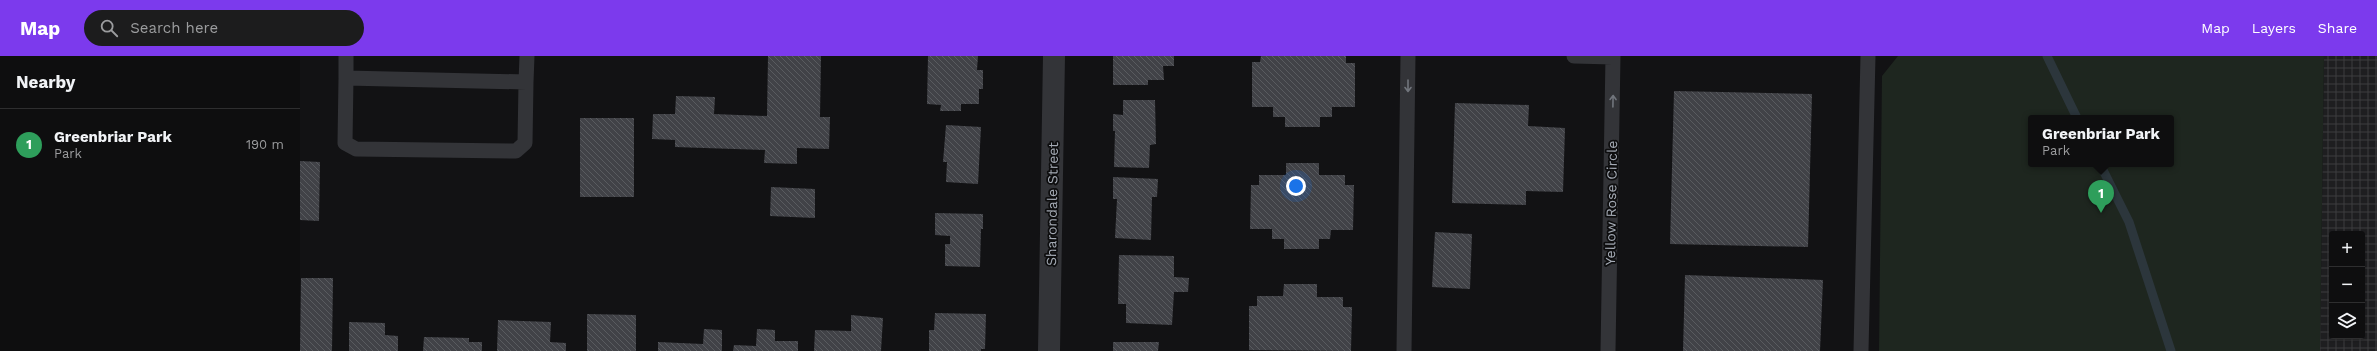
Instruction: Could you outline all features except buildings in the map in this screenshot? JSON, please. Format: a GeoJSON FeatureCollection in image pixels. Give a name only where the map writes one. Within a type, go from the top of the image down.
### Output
{"type":"FeatureCollection","features":[{"type":"Feature","properties":{"kind":"street","name":"Sharondale Street"},"geometry":{"type":"LineString","coordinates":[[1049,351],[1054,56]]}},
{"type":"Feature","properties":{"kind":"lane"},"geometry":{"type":"LineString","coordinates":[[346,56],[345,143],[356,148],[516,151],[525,144],[527,56]]}},
{"type":"Feature","properties":{"kind":"lane"},"geometry":{"type":"LineString","coordinates":[[1404,351],[1408,56]]}},
{"type":"Feature","properties":{"kind":"lane"},"geometry":{"type":"LineString","coordinates":[[1574,56],[1613,57]]}},
{"type":"Feature","properties":{"kind":"lane"},"geometry":{"type":"LineString","coordinates":[[1861,351],[1868,56]]}},
{"type":"Feature","properties":{"kind":"lane","name":"Yellow Rose Circle"},"geometry":{"type":"LineString","coordinates":[[1608,351],[1613,57]]}},
{"type":"Feature","properties":{"kind":"lane"},"geometry":{"type":"LineString","coordinates":[[346,78],[526,82]]}},
{"type":"Feature","properties":{"kind":"shaded area"},"geometry":{"type":"Polygon","coordinates":[[[1898,56],[2324,56],[2320,351],[1879,351],[1882,76],[1898,56]]]}},
{"type":"Feature","properties":{"kind":"shaded area"},"geometry":{"type":"Polygon","coordinates":[[[2324,56],[2377,56],[2377,351],[2320,351],[2324,56]]]}},
{"type":"Feature","properties":{"kind":"waterway"},"geometry":{"type":"LineString","coordinates":[[2047,56],[2076,115]]}},
{"type":"Feature","properties":{"kind":"waterway"},"geometry":{"type":"LineString","coordinates":[[2102,167],[2129,222],[2171,351]]}},
{"type":"Feature","properties":{"kind":"place","name":"Greenbriar Park"},"geometry":{"type":"Point","coordinates":[2101,213]}}]}
